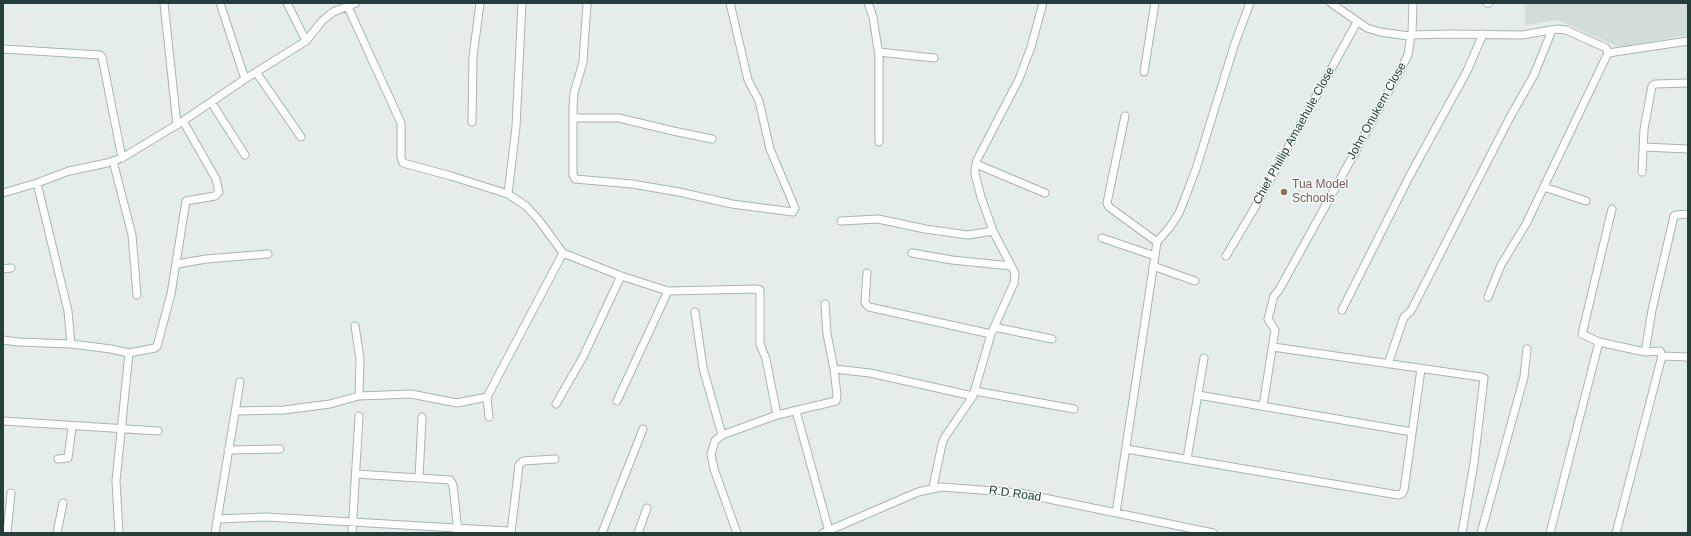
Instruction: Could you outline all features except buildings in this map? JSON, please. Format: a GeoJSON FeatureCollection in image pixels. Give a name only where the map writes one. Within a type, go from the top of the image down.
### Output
{"type":"FeatureCollection","features":[{"type":"Feature","properties":{"kind":"street"},"geometry":{"type":"LineString","coordinates":[[3,340],[71,344],[129,353],[155,348],[157,346],[171,294],[186,202],[215,196],[219,192],[216,179],[180,123],[164,3]]}},
{"type":"Feature","properties":{"kind":"street"},"geometry":{"type":"LineString","coordinates":[[220,3],[245,79]]}},
{"type":"Feature","properties":{"kind":"street"},"geometry":{"type":"LineString","coordinates":[[287,3],[306,41]]}},
{"type":"Feature","properties":{"kind":"street"},"geometry":{"type":"LineString","coordinates":[[3,193],[37,184],[70,171],[122,158],[180,123],[245,79],[306,41],[328,15],[348,5],[356,3]]}},
{"type":"Feature","properties":{"kind":"street"},"geometry":{"type":"LineString","coordinates":[[472,122],[473,58],[480,3]]}},
{"type":"Feature","properties":{"kind":"street"},"geometry":{"type":"LineString","coordinates":[[508,194],[516,127],[522,3]]}},
{"type":"Feature","properties":{"kind":"street"},"geometry":{"type":"LineString","coordinates":[[587,3],[583,62],[574,93],[573,175],[575,179],[632,184],[732,204],[793,212],[795,208],[770,149],[759,101],[748,80],[730,3]]}},
{"type":"Feature","properties":{"kind":"street"},"geometry":{"type":"LineString","coordinates":[[868,3],[873,18],[879,52],[879,142]]}},
{"type":"Feature","properties":{"kind":"street"},"geometry":{"type":"LineString","coordinates":[[933,487],[945,437],[974,394],[993,330],[1014,283],[1015,273],[993,231],[975,174],[976,164],[1019,79],[1031,47],[1043,3]]}},
{"type":"Feature","properties":{"kind":"street"},"geometry":{"type":"LineString","coordinates":[[1144,72],[1155,3]]}},
{"type":"Feature","properties":{"kind":"street"},"geometry":{"type":"LineString","coordinates":[[1116,513],[1157,242],[1179,213],[1185,198],[1199,161],[1235,43],[1250,3]]}},
{"type":"Feature","properties":{"kind":"street"},"geometry":{"type":"LineString","coordinates":[[1331,3],[1367,28],[1380,32],[1411,35],[1522,35],[1561,29],[1577,34],[1606,48],[1608,53]]}},
{"type":"Feature","properties":{"kind":"street","name":"John Onukem Close"},"geometry":{"type":"LineString","coordinates":[[1273,347],[1275,330],[1268,319],[1274,296],[1279,290],[1408,55],[1413,3]]}},
{"type":"Feature","properties":{"kind":"street"},"geometry":{"type":"LineString","coordinates":[[348,5],[401,122],[402,162],[508,194],[526,206],[538,219],[563,253],[621,276],[668,291],[760,290],[760,344],[766,359],[777,415]]}},
{"type":"Feature","properties":{"kind":"street","name":"Chief Phillip Amaehule Close"},"geometry":{"type":"LineString","coordinates":[[1228,253],[1357,22]]}},
{"type":"Feature","properties":{"kind":"street"},"geometry":{"type":"LineString","coordinates":[[1388,364],[1404,317],[1411,311],[1509,119],[1534,75],[1552,30]]}},
{"type":"Feature","properties":{"kind":"street"},"geometry":{"type":"LineString","coordinates":[[1342,310],[1413,170],[1467,71],[1483,34]]}},
{"type":"Feature","properties":{"kind":"street"},"geometry":{"type":"LineString","coordinates":[[1608,53],[1688,41]]}},
{"type":"Feature","properties":{"kind":"street"},"geometry":{"type":"LineString","coordinates":[[3,50],[100,55],[102,57],[122,158]]}},
{"type":"Feature","properties":{"kind":"street"},"geometry":{"type":"LineString","coordinates":[[879,52],[934,58]]}},
{"type":"Feature","properties":{"kind":"street"},"geometry":{"type":"LineString","coordinates":[[1488,297],[1501,265],[1526,224],[1608,53]]}},
{"type":"Feature","properties":{"kind":"street"},"geometry":{"type":"LineString","coordinates":[[256,72],[301,137]]}},
{"type":"Feature","properties":{"kind":"street"},"geometry":{"type":"LineString","coordinates":[[1642,172],[1643,146],[1652,86],[1655,84],[1688,83]]}},
{"type":"Feature","properties":{"kind":"street"},"geometry":{"type":"LineString","coordinates":[[211,102],[245,155]]}},
{"type":"Feature","properties":{"kind":"street"},"geometry":{"type":"LineString","coordinates":[[1125,116],[1107,203],[1110,207],[1157,242]]}},
{"type":"Feature","properties":{"kind":"street"},"geometry":{"type":"LineString","coordinates":[[573,118],[619,118],[712,139]]}},
{"type":"Feature","properties":{"kind":"street"},"geometry":{"type":"LineString","coordinates":[[1643,146],[1688,149]]}},
{"type":"Feature","properties":{"kind":"street"},"geometry":{"type":"LineString","coordinates":[[113,161],[132,235],[137,295]]}},
{"type":"Feature","properties":{"kind":"street"},"geometry":{"type":"LineString","coordinates":[[976,164],[1045,192]]}},
{"type":"Feature","properties":{"kind":"street"},"geometry":{"type":"LineString","coordinates":[[37,184],[68,311],[71,344]]}},
{"type":"Feature","properties":{"kind":"street"},"geometry":{"type":"LineString","coordinates":[[1544,187],[1586,201]]}},
{"type":"Feature","properties":{"kind":"street"},"geometry":{"type":"LineString","coordinates":[[1612,209],[1582,331],[1585,336],[1599,342],[1644,352],[1660,350],[1662,356],[1616,533]]}},
{"type":"Feature","properties":{"kind":"street"},"geometry":{"type":"LineString","coordinates":[[1644,352],[1652,310],[1674,216],[1676,214],[1688,214]]}},
{"type":"Feature","properties":{"kind":"street"},"geometry":{"type":"LineString","coordinates":[[840,221],[878,219],[925,229],[968,235],[993,231]]}},
{"type":"Feature","properties":{"kind":"street"},"geometry":{"type":"LineString","coordinates":[[1102,238],[1155,256]]}},
{"type":"Feature","properties":{"kind":"street"},"geometry":{"type":"LineString","coordinates":[[489,417],[487,397],[563,253]]}},
{"type":"Feature","properties":{"kind":"street"},"geometry":{"type":"LineString","coordinates":[[912,253],[952,260],[1011,266]]}},
{"type":"Feature","properties":{"kind":"street"},"geometry":{"type":"LineString","coordinates":[[177,264],[206,259],[268,254]]}},
{"type":"Feature","properties":{"kind":"street"},"geometry":{"type":"LineString","coordinates":[[1153,266],[1195,281]]}},
{"type":"Feature","properties":{"kind":"street"},"geometry":{"type":"LineString","coordinates":[[3,269],[11,268]]}},
{"type":"Feature","properties":{"kind":"street"},"geometry":{"type":"LineString","coordinates":[[867,273],[865,303],[869,307],[1052,340]]}},
{"type":"Feature","properties":{"kind":"street"},"geometry":{"type":"LineString","coordinates":[[556,404],[583,357],[621,276]]}},
{"type":"Feature","properties":{"kind":"street"},"geometry":{"type":"LineString","coordinates":[[617,402],[668,291]]}},
{"type":"Feature","properties":{"kind":"street"},"geometry":{"type":"LineString","coordinates":[[736,533],[714,469],[711,454],[715,440],[722,435],[777,415],[836,401],[837,395],[834,369],[827,334],[825,304]]}},
{"type":"Feature","properties":{"kind":"street"},"geometry":{"type":"LineString","coordinates":[[695,312],[703,368],[722,435]]}},
{"type":"Feature","properties":{"kind":"street"},"geometry":{"type":"LineString","coordinates":[[355,326],[360,359],[359,396]]}},
{"type":"Feature","properties":{"kind":"street"},"geometry":{"type":"LineString","coordinates":[[1550,533],[1599,342]]}},
{"type":"Feature","properties":{"kind":"street"},"geometry":{"type":"LineString","coordinates":[[1263,406],[1273,347],[1484,378],[1474,463],[1462,533]]}},
{"type":"Feature","properties":{"kind":"street"},"geometry":{"type":"LineString","coordinates":[[1481,533],[1524,377],[1527,349]]}},
{"type":"Feature","properties":{"kind":"street"},"geometry":{"type":"LineString","coordinates":[[119,533],[116,481],[129,353]]}},
{"type":"Feature","properties":{"kind":"street"},"geometry":{"type":"LineString","coordinates":[[1662,356],[1688,357]]}},
{"type":"Feature","properties":{"kind":"street"},"geometry":{"type":"LineString","coordinates":[[1187,459],[1204,358]]}},
{"type":"Feature","properties":{"kind":"street"},"geometry":{"type":"LineString","coordinates":[[834,369],[870,373],[974,394],[1074,409]]}},
{"type":"Feature","properties":{"kind":"street"},"geometry":{"type":"LineString","coordinates":[[1126,449],[1398,495],[1402,494],[1404,490],[1421,369]]}},
{"type":"Feature","properties":{"kind":"street"},"geometry":{"type":"LineString","coordinates":[[215,533],[240,382]]}},
{"type":"Feature","properties":{"kind":"street"},"geometry":{"type":"LineString","coordinates":[[235,411],[284,410],[330,404],[359,396],[411,394],[457,403],[487,397]]}},
{"type":"Feature","properties":{"kind":"street"},"geometry":{"type":"LineString","coordinates":[[1198,395],[1412,432]]}},
{"type":"Feature","properties":{"kind":"street"},"geometry":{"type":"LineString","coordinates":[[796,411],[826,532]]}},
{"type":"Feature","properties":{"kind":"street"},"geometry":{"type":"LineString","coordinates":[[352,533],[359,416]]}},
{"type":"Feature","properties":{"kind":"street"},"geometry":{"type":"LineString","coordinates":[[419,478],[422,417]]}},
{"type":"Feature","properties":{"kind":"street"},"geometry":{"type":"LineString","coordinates":[[3,421],[72,427],[158,431]]}},
{"type":"Feature","properties":{"kind":"street"},"geometry":{"type":"LineString","coordinates":[[58,459],[68,458],[72,427]]}},
{"type":"Feature","properties":{"kind":"street"},"geometry":{"type":"LineString","coordinates":[[602,533],[643,429]]}},
{"type":"Feature","properties":{"kind":"street"},"geometry":{"type":"LineString","coordinates":[[228,450],[280,448]]}},
{"type":"Feature","properties":{"kind":"street"},"geometry":{"type":"LineString","coordinates":[[218,519],[266,518],[509,532],[519,465],[523,461],[555,459]]}},
{"type":"Feature","properties":{"kind":"street"},"geometry":{"type":"LineString","coordinates":[[356,474],[419,478],[452,482],[458,533]]}},
{"type":"Feature","properties":{"kind":"street","name":"R.D Road"},"geometry":{"type":"LineString","coordinates":[[826,532],[918,492],[941,486],[1014,492],[1213,533]]}},
{"type":"Feature","properties":{"kind":"street"},"geometry":{"type":"LineString","coordinates":[[7,533],[11,493]]}},
{"type":"Feature","properties":{"kind":"street"},"geometry":{"type":"LineString","coordinates":[[57,533],[63,503]]}},
{"type":"Feature","properties":{"kind":"street"},"geometry":{"type":"LineString","coordinates":[[638,533],[647,508]]}},
{"type":"Feature","properties":{"kind":"shaded area"},"geometry":{"type":"Polygon","coordinates":[[[1524,3],[1688,3],[1688,35],[1619,47],[1557,20],[1526,25],[1524,3]]]}},
{"type":"Feature","properties":{"kind":"place","name":"Tua Model Schools"},"geometry":{"type":"Point","coordinates":[1284,192]}}]}
